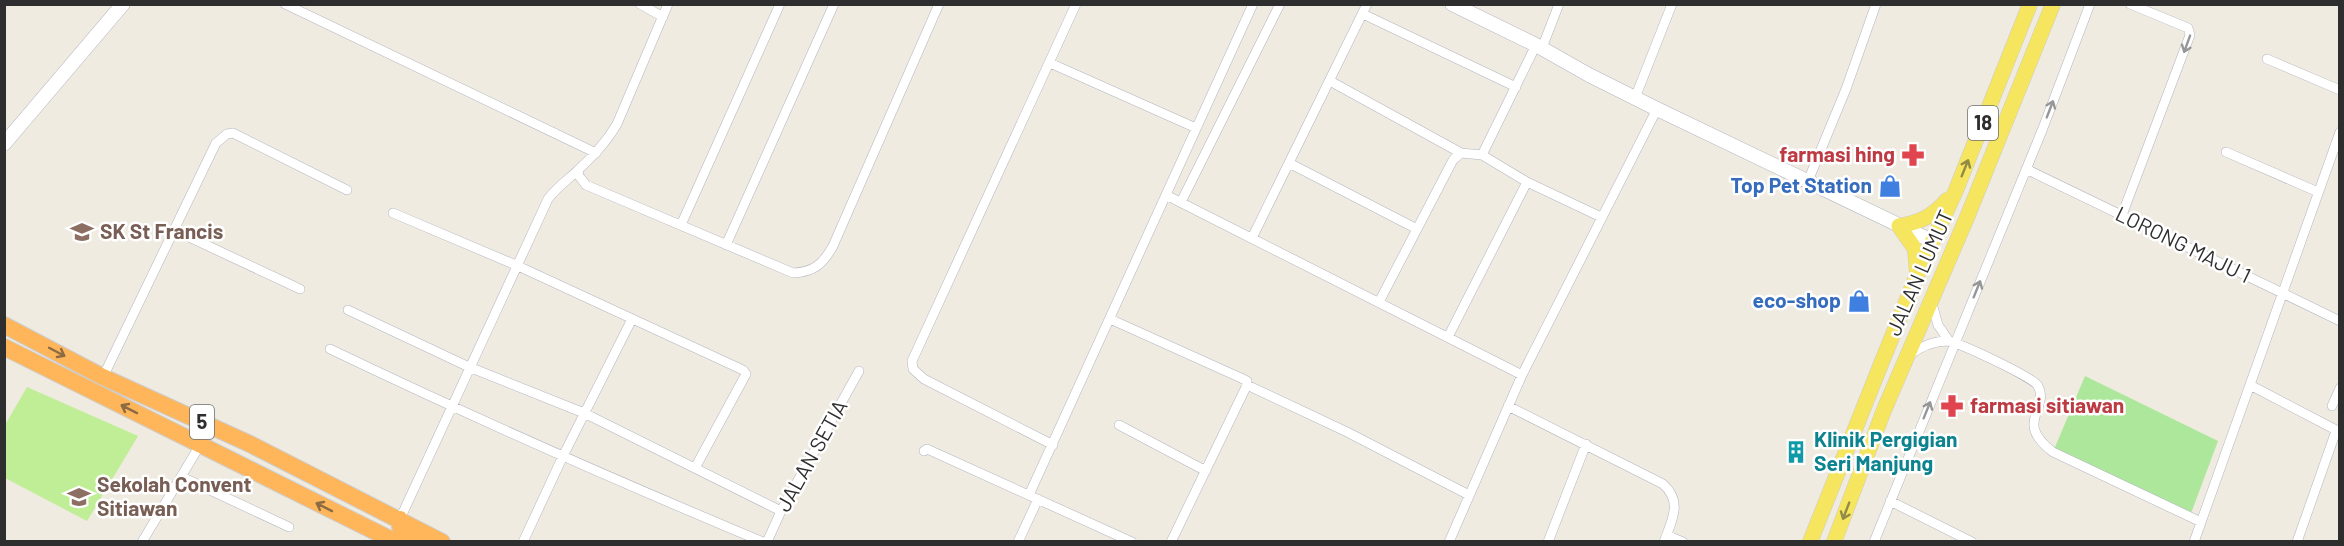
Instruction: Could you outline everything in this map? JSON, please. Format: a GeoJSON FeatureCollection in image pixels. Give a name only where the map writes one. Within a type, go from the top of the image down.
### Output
{"type":"FeatureCollection","features":[{"type":"Feature","properties":{"kind":"highway","name":"5"},"geometry":{"type":"LineString","coordinates":[[4,325],[103,377],[250,444],[442,542]]}},
{"type":"Feature","properties":{"kind":"highway","name":"5"},"geometry":{"type":"LineString","coordinates":[[4,347],[396,542]]}},
{"type":"Feature","properties":{"kind":"highway"},"geometry":{"type":"LineString","coordinates":[[122,386],[190,430],[199,437],[200,445]]}},
{"type":"Feature","properties":{"kind":"highway"},"geometry":{"type":"LineString","coordinates":[[250,444],[278,467],[348,502],[353,508],[353,522]]}},
{"type":"Feature","properties":{"kind":"highway"},"geometry":{"type":"LineString","coordinates":[[400,519],[399,526],[402,532],[417,542]]}},
{"type":"Feature","properties":{"kind":"main road","name":"JALAN LUMUT"},"geometry":{"type":"LineString","coordinates":[[1810,542],[1917,275],[1956,190],[2030,4]]}},
{"type":"Feature","properties":{"kind":"main road","name":"JALAN LUMUT"},"geometry":{"type":"LineString","coordinates":[[1834,542],[1884,410],[1930,298],[1939,283],[1968,215],[2053,4]]}},
{"type":"Feature","properties":{"kind":"main road"},"geometry":{"type":"LineString","coordinates":[[1917,275],[1915,249],[1899,226],[1923,220],[1932,215],[1956,190]]}},
{"type":"Feature","properties":{"kind":"main road"},"geometry":{"type":"LineString","coordinates":[[1939,283],[1939,254],[1932,240],[1940,240],[1951,234],[1968,215]]}},
{"type":"Feature","properties":{"kind":"main road"},"geometry":{"type":"LineString","coordinates":[[1852,435],[1857,438],[1870,433],[1884,410]]}},
{"type":"Feature","properties":{"kind":"main road"},"geometry":{"type":"LineString","coordinates":[[1827,498],[1841,479],[1848,474],[1860,476]]}},
{"type":"Feature","properties":{"kind":"street"},"geometry":{"type":"LineString","coordinates":[[4,144],[123,4]]}},
{"type":"Feature","properties":{"kind":"street"},"geometry":{"type":"LineString","coordinates":[[285,4],[596,153]]}},
{"type":"Feature","properties":{"kind":"street"},"geometry":{"type":"LineString","coordinates":[[640,4],[663,17]]}},
{"type":"Feature","properties":{"kind":"street"},"geometry":{"type":"LineString","coordinates":[[400,519],[470,367],[496,317],[548,199],[558,186],[596,153],[617,124],[668,4]]}},
{"type":"Feature","properties":{"kind":"street"},"geometry":{"type":"LineString","coordinates":[[681,225],[780,4]]}},
{"type":"Feature","properties":{"kind":"street"},"geometry":{"type":"LineString","coordinates":[[726,245],[834,4]]}},
{"type":"Feature","properties":{"kind":"street"},"geometry":{"type":"LineString","coordinates":[[578,170],[579,176],[586,185],[793,273],[806,273],[826,260],[939,4]]}},
{"type":"Feature","properties":{"kind":"street"},"geometry":{"type":"LineString","coordinates":[[1053,445],[924,379],[913,369],[912,361],[1076,4]]}},
{"type":"Feature","properties":{"kind":"street"},"geometry":{"type":"LineString","coordinates":[[1018,542],[1053,445],[1253,4]]}},
{"type":"Feature","properties":{"kind":"street"},"geometry":{"type":"LineString","coordinates":[[1181,202],[1280,4]]}},
{"type":"Feature","properties":{"kind":"street"},"geometry":{"type":"LineString","coordinates":[[1252,238],[1367,4]]}},
{"type":"Feature","properties":{"kind":"street"},"geometry":{"type":"LineString","coordinates":[[1452,4],[1539,46],[1657,109],[1932,240]]}},
{"type":"Feature","properties":{"kind":"street"},"geometry":{"type":"LineString","coordinates":[[1482,155],[1559,4]]}},
{"type":"Feature","properties":{"kind":"street"},"geometry":{"type":"LineString","coordinates":[[1635,98],[1672,4]]}},
{"type":"Feature","properties":{"kind":"street"},"geometry":{"type":"LineString","coordinates":[[1808,182],[1846,89],[1876,4]]}},
{"type":"Feature","properties":{"kind":"street"},"geometry":{"type":"LineString","coordinates":[[1874,542],[1952,342],[2026,169],[2090,4]]}},
{"type":"Feature","properties":{"kind":"street"},"geometry":{"type":"LineString","coordinates":[[2122,215],[2190,35],[2188,28],[2130,4]]}},
{"type":"Feature","properties":{"kind":"street"},"geometry":{"type":"LineString","coordinates":[[1363,14],[1516,87]]}},
{"type":"Feature","properties":{"kind":"street"},"geometry":{"type":"LineString","coordinates":[[2267,59],[2340,90]]}},
{"type":"Feature","properties":{"kind":"street"},"geometry":{"type":"LineString","coordinates":[[1050,63],[1197,128]]}},
{"type":"Feature","properties":{"kind":"street"},"geometry":{"type":"LineString","coordinates":[[1330,81],[1461,153],[1482,155],[1527,182],[1601,217]]}},
{"type":"Feature","properties":{"kind":"street"},"geometry":{"type":"LineString","coordinates":[[1449,542],[1522,375],[1657,109]]}},
{"type":"Feature","properties":{"kind":"street"},"geometry":{"type":"LineString","coordinates":[[2194,542],[2340,132]]}},
{"type":"Feature","properties":{"kind":"street"},"geometry":{"type":"LineString","coordinates":[[103,377],[216,143],[227,134],[233,133],[348,190]]}},
{"type":"Feature","properties":{"kind":"street"},"geometry":{"type":"LineString","coordinates":[[2226,152],[2318,192]]}},
{"type":"Feature","properties":{"kind":"street"},"geometry":{"type":"LineString","coordinates":[[1379,302],[1453,160],[1461,153]]}},
{"type":"Feature","properties":{"kind":"street"},"geometry":{"type":"LineString","coordinates":[[1289,163],[1417,229]]}},
{"type":"Feature","properties":{"kind":"street","name":"LORONG MAJU 1"},"geometry":{"type":"LineString","coordinates":[[2026,169],[2340,321]]}},
{"type":"Feature","properties":{"kind":"street"},"geometry":{"type":"LineString","coordinates":[[1448,337],[1527,182]]}},
{"type":"Feature","properties":{"kind":"street"},"geometry":{"type":"LineString","coordinates":[[1166,195],[1522,375]]}},
{"type":"Feature","properties":{"kind":"street"},"geometry":{"type":"LineString","coordinates":[[393,213],[518,266],[730,363],[745,372],[695,468]]}},
{"type":"Feature","properties":{"kind":"street"},"geometry":{"type":"LineString","coordinates":[[174,230],[300,289]]}},
{"type":"Feature","properties":{"kind":"street"},"geometry":{"type":"LineString","coordinates":[[1930,298],[1938,325],[1952,342],[2003,364],[2038,384],[2040,393],[2034,425],[2039,442],[2053,452],[2201,522]]}},
{"type":"Feature","properties":{"kind":"street"},"geometry":{"type":"LineString","coordinates":[[348,310],[470,367],[584,413],[781,511]]}},
{"type":"Feature","properties":{"kind":"street"},"geometry":{"type":"LineString","coordinates":[[523,542],[584,413],[632,319]]}},
{"type":"Feature","properties":{"kind":"street"},"geometry":{"type":"LineString","coordinates":[[1110,319],[1241,378],[1247,381],[1247,385],[1347,432],[1469,495]]}},
{"type":"Feature","properties":{"kind":"street"},"geometry":{"type":"LineString","coordinates":[[1906,357],[1928,344],[1952,342]]}},
{"type":"Feature","properties":{"kind":"street"},"geometry":{"type":"LineString","coordinates":[[330,349],[451,407],[563,456],[767,540],[780,542]]}},
{"type":"Feature","properties":{"kind":"street","name":"JALAN SETIA"},"geometry":{"type":"LineString","coordinates":[[767,540],[859,371]]}},
{"type":"Feature","properties":{"kind":"street"},"geometry":{"type":"LineString","coordinates":[[1171,542],[1247,385]]}},
{"type":"Feature","properties":{"kind":"street"},"geometry":{"type":"LineString","coordinates":[[2250,385],[2338,431],[2297,542]]}},
{"type":"Feature","properties":{"kind":"street"},"geometry":{"type":"LineString","coordinates":[[2332,406],[2340,388]]}},
{"type":"Feature","properties":{"kind":"street"},"geometry":{"type":"LineString","coordinates":[[1508,406],[1653,477],[1670,490],[1675,506],[1665,538],[1683,542]]}},
{"type":"Feature","properties":{"kind":"street"},"geometry":{"type":"LineString","coordinates":[[1119,425],[1206,471]]}},
{"type":"Feature","properties":{"kind":"street"},"geometry":{"type":"LineString","coordinates":[[1548,542],[1586,444]]}},
{"type":"Feature","properties":{"kind":"street"},"geometry":{"type":"LineString","coordinates":[[142,542],[200,445]]}},
{"type":"Feature","properties":{"kind":"street"},"geometry":{"type":"LineString","coordinates":[[924,451],[927,449],[1132,542]]}},
{"type":"Feature","properties":{"kind":"street"},"geometry":{"type":"LineString","coordinates":[[182,477],[289,527]]}},
{"type":"Feature","properties":{"kind":"street"},"geometry":{"type":"LineString","coordinates":[[1890,501],[1972,542]]}},
{"type":"Feature","properties":{"kind":"green space"},"geometry":{"type":"Polygon","coordinates":[[[2085,376],[2218,441],[2190,516],[2053,452],[2085,376]]]}},
{"type":"Feature","properties":{"kind":"green space"},"geometry":{"type":"Polygon","coordinates":[[[27,387],[138,436],[87,521],[5,478],[5,425],[27,387]]]}},
{"type":"Feature","properties":{"kind":"place","name":"farmasi hing"},"geometry":{"type":"Point","coordinates":[1913,155]}},
{"type":"Feature","properties":{"kind":"place","name":"Top Pet Station"},"geometry":{"type":"Point","coordinates":[1890,186]}},
{"type":"Feature","properties":{"kind":"place","name":"SK St Francis"},"geometry":{"type":"Point","coordinates":[82,232]}},
{"type":"Feature","properties":{"kind":"place","name":"eco-shop"},"geometry":{"type":"Point","coordinates":[1859,301]}},
{"type":"Feature","properties":{"kind":"place","name":"farmasi sitiawan"},"geometry":{"type":"Point","coordinates":[1952,406]}},
{"type":"Feature","properties":{"kind":"place","name":"Klinik Pergigian Seri Manjung"},"geometry":{"type":"Point","coordinates":[1796,452]}},
{"type":"Feature","properties":{"kind":"place","name":"Sekolah Convent Sitiawan"},"geometry":{"type":"Point","coordinates":[79,497]}}]}
